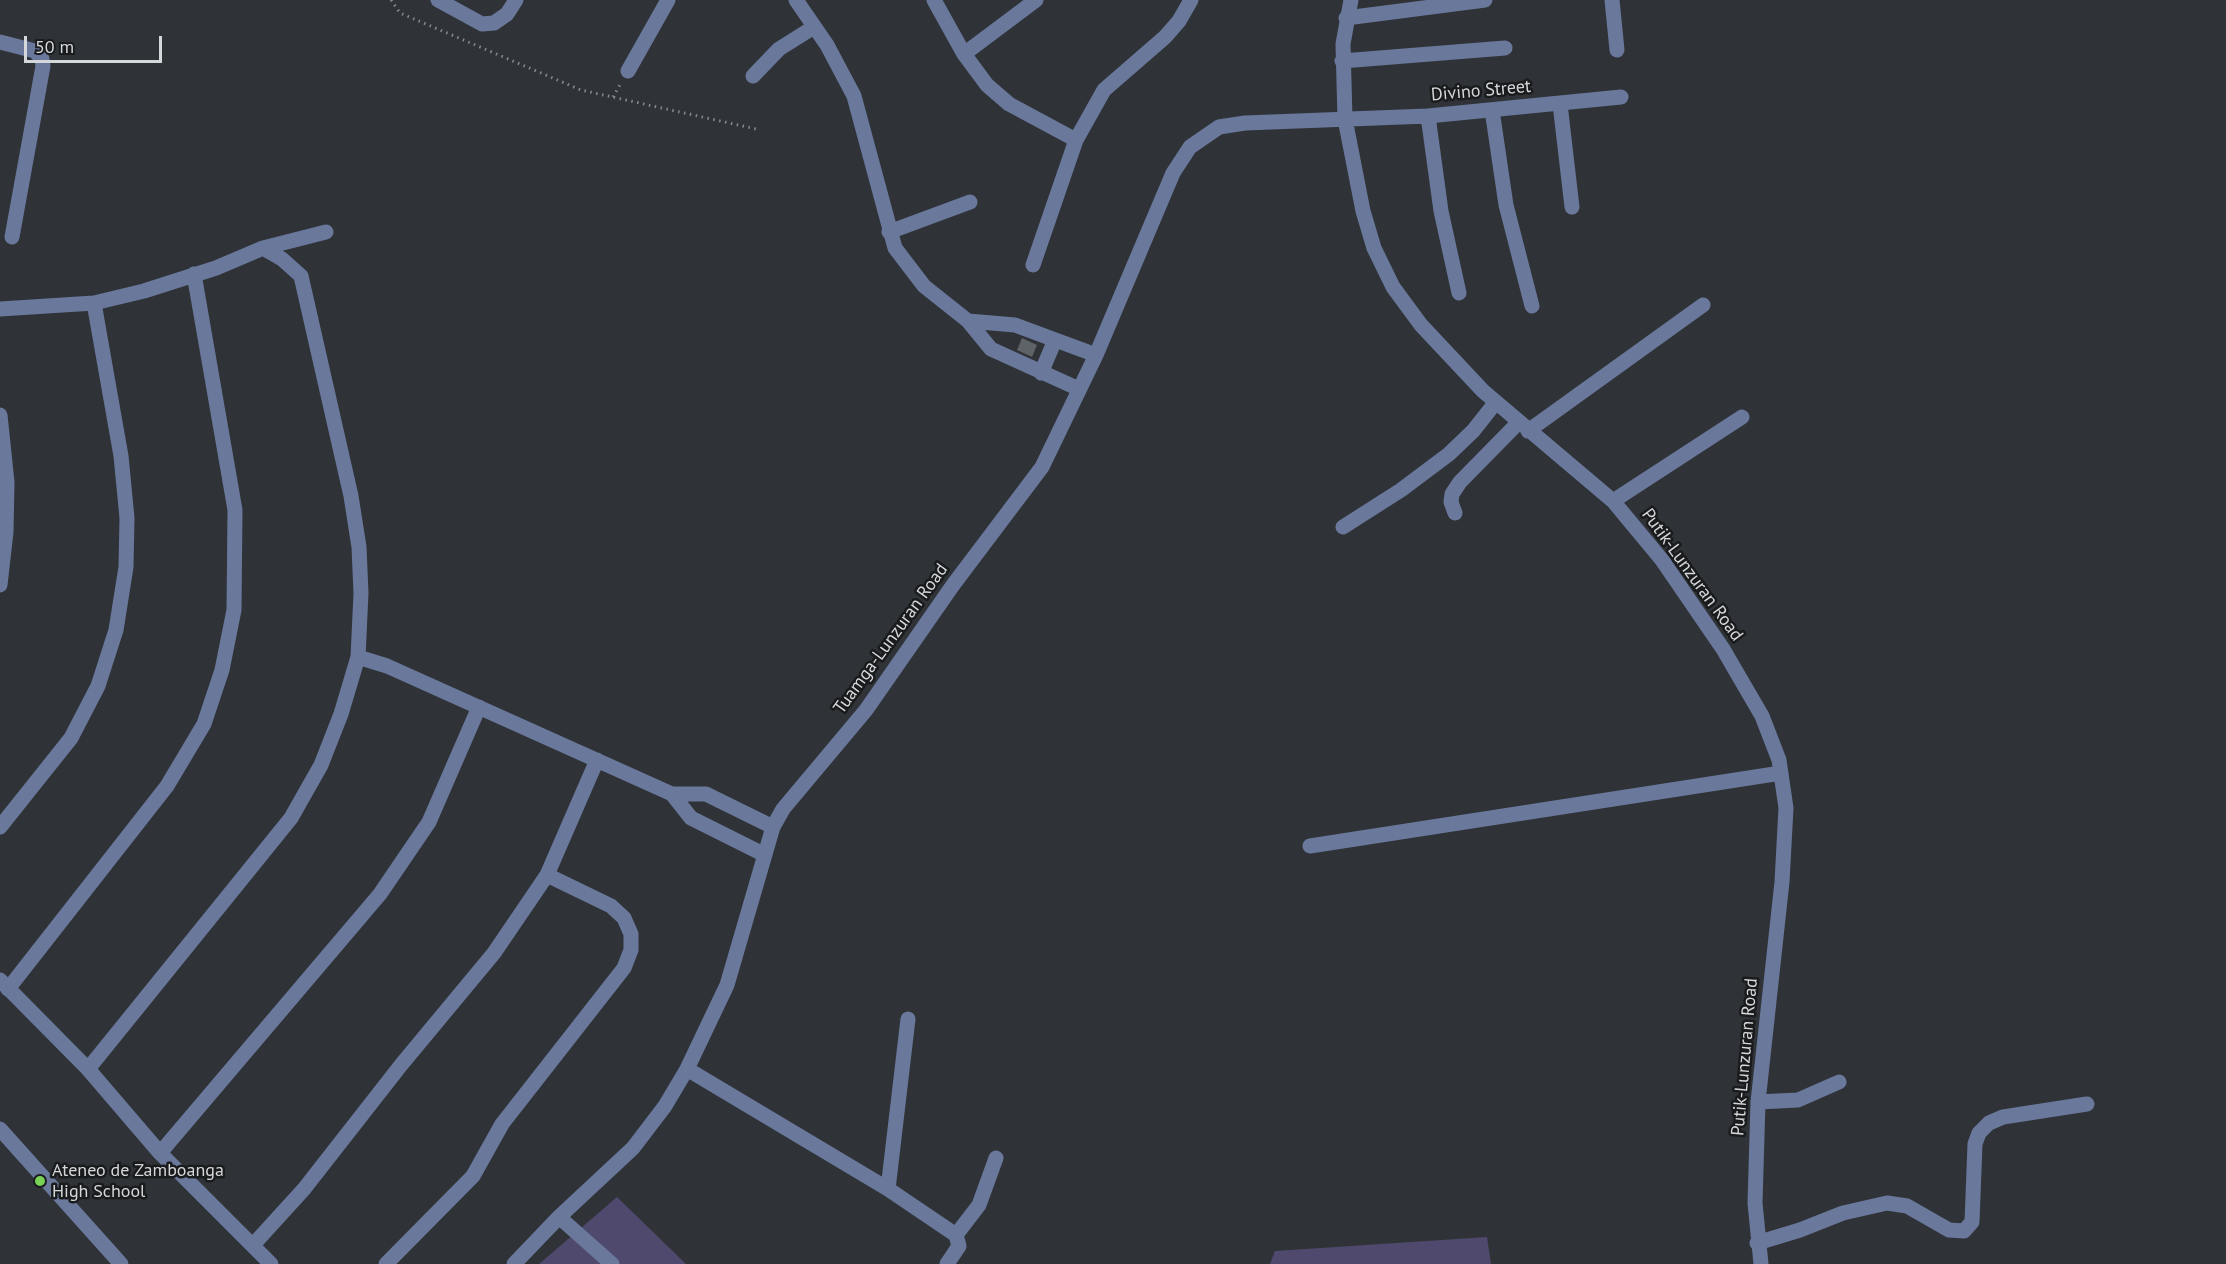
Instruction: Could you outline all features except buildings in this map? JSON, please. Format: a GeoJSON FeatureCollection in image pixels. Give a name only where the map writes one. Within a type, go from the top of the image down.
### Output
{"type":"FeatureCollection","features":[{"type":"Feature","properties":{"kind":"street"},"geometry":{"type":"LineString","coordinates":[[438,0],[482,24],[494,23],[507,14],[516,0]]}},
{"type":"Feature","properties":{"kind":"street"},"geometry":{"type":"LineString","coordinates":[[628,71],[668,0]]}},
{"type":"Feature","properties":{"kind":"street"},"geometry":{"type":"LineString","coordinates":[[796,0],[854,96],[895,248],[924,286],[968,321],[997,353],[1079,389]]}},
{"type":"Feature","properties":{"kind":"street"},"geometry":{"type":"LineString","coordinates":[[934,0],[964,54],[987,85],[1009,105],[1076,140]]}},
{"type":"Feature","properties":{"kind":"street"},"geometry":{"type":"LineString","coordinates":[[964,54],[1036,0]]}},
{"type":"Feature","properties":{"kind":"street"},"geometry":{"type":"LineString","coordinates":[[1033,265],[1076,140],[1104,90],[1165,37],[1179,21],[1191,0]]}},
{"type":"Feature","properties":{"kind":"street","name":"Putik-Lunzuran Road"},"geometry":{"type":"LineString","coordinates":[[1351,0],[1346,18],[1342,61],[1345,119],[1363,211],[1374,248],[1393,287],[1420,325],[1523,427],[1613,501],[1662,560],[1722,649],[1762,716],[1779,760],[1786,808],[1782,882],[1758,1102],[1757,1243],[1761,1264]]}},
{"type":"Feature","properties":{"kind":"street"},"geometry":{"type":"LineString","coordinates":[[1346,18],[1485,0]]}},
{"type":"Feature","properties":{"kind":"street"},"geometry":{"type":"LineString","coordinates":[[1612,0],[1617,50]]}},
{"type":"Feature","properties":{"kind":"street"},"geometry":{"type":"LineString","coordinates":[[753,76],[779,49],[814,27]]}},
{"type":"Feature","properties":{"kind":"street"},"geometry":{"type":"LineString","coordinates":[[0,42],[35,51],[42,59],[43,66],[12,237]]}},
{"type":"Feature","properties":{"kind":"street"},"geometry":{"type":"LineString","coordinates":[[1342,61],[1505,48]]}},
{"type":"Feature","properties":{"kind":"street","name":"Divino Street"},"geometry":{"type":"LineString","coordinates":[[1345,119],[1428,116],[1621,98]]}},
{"type":"Feature","properties":{"kind":"street"},"geometry":{"type":"LineString","coordinates":[[1560,104],[1572,207]]}},
{"type":"Feature","properties":{"kind":"street"},"geometry":{"type":"LineString","coordinates":[[1492,110],[1506,205],[1532,306]]}},
{"type":"Feature","properties":{"kind":"street"},"geometry":{"type":"LineString","coordinates":[[1428,116],[1441,211],[1459,293]]}},
{"type":"Feature","properties":{"kind":"street","name":"Tuamga-Lunzuran Road"},"geometry":{"type":"LineString","coordinates":[[516,1263],[559,1217],[633,1148],[665,1106],[687,1069],[727,985],[746,926],[763,854],[773,827],[783,809],[866,710],[953,585],[1042,467],[1096,356],[1173,173],[1190,147],[1219,127],[1345,119]]}},
{"type":"Feature","properties":{"kind":"street"},"geometry":{"type":"LineString","coordinates":[[889,232],[970,202]]}},
{"type":"Feature","properties":{"kind":"street"},"geometry":{"type":"LineString","coordinates":[[0,309],[94,303],[194,274],[263,248],[326,232]]}},
{"type":"Feature","properties":{"kind":"street"},"geometry":{"type":"LineString","coordinates":[[88,1069],[291,818],[321,765],[341,714],[358,657],[361,593],[359,547],[351,496],[301,276],[282,259],[263,248]]}},
{"type":"Feature","properties":{"kind":"street"},"geometry":{"type":"LineString","coordinates":[[194,274],[235,510],[234,610],[222,670],[204,724],[167,786],[4,985],[88,1069],[160,1153],[271,1264]]}},
{"type":"Feature","properties":{"kind":"street"},"geometry":{"type":"LineString","coordinates":[[0,827],[71,738],[98,686],[116,630],[126,567],[127,518],[121,456],[94,303]]}},
{"type":"Feature","properties":{"kind":"street"},"geometry":{"type":"LineString","coordinates":[[1455,513],[1451,502],[1452,494],[1460,482],[1523,427],[1703,305]]}},
{"type":"Feature","properties":{"kind":"street"},"geometry":{"type":"LineString","coordinates":[[968,321],[1008,323],[1096,356]]}},
{"type":"Feature","properties":{"kind":"street"},"geometry":{"type":"LineString","coordinates":[[1041,373],[1055,340]]}},
{"type":"Feature","properties":{"kind":"street"},"geometry":{"type":"LineString","coordinates":[[1343,527],[1401,490],[1449,454],[1473,431],[1496,402]]}},
{"type":"Feature","properties":{"kind":"street"},"geometry":{"type":"LineString","coordinates":[[0,416],[8,482],[6,532],[0,585]]}},
{"type":"Feature","properties":{"kind":"street"},"geometry":{"type":"LineString","coordinates":[[1613,501],[1742,417]]}},
{"type":"Feature","properties":{"kind":"street"},"geometry":{"type":"LineString","coordinates":[[358,657],[387,666],[672,794],[706,794],[773,827]]}},
{"type":"Feature","properties":{"kind":"street"},"geometry":{"type":"LineString","coordinates":[[160,1153],[380,894],[429,822],[478,707]]}},
{"type":"Feature","properties":{"kind":"street"},"geometry":{"type":"LineString","coordinates":[[253,1245],[304,1189],[401,1065],[494,953],[546,874],[597,760]]}},
{"type":"Feature","properties":{"kind":"street"},"geometry":{"type":"LineString","coordinates":[[1310,846],[1781,773]]}},
{"type":"Feature","properties":{"kind":"street"},"geometry":{"type":"LineString","coordinates":[[672,794],[691,818],[763,854]]}},
{"type":"Feature","properties":{"kind":"street"},"geometry":{"type":"LineString","coordinates":[[386,1264],[473,1176],[502,1124],[624,968],[631,950],[631,934],[624,918],[611,906],[546,874]]}},
{"type":"Feature","properties":{"kind":"street"},"geometry":{"type":"LineString","coordinates":[[888,1189],[908,1019]]}},
{"type":"Feature","properties":{"kind":"street"},"geometry":{"type":"LineString","coordinates":[[687,1069],[888,1189],[956,1235],[959,1246],[947,1264]]}},
{"type":"Feature","properties":{"kind":"street"},"geometry":{"type":"LineString","coordinates":[[1758,1102],[1798,1100],[1839,1082]]}},
{"type":"Feature","properties":{"kind":"street"},"geometry":{"type":"LineString","coordinates":[[1757,1243],[1800,1230],[1843,1213],[1887,1203],[1908,1206],[1949,1230],[1964,1231],[1972,1222],[1976,1143],[1979,1132],[1989,1123],[2003,1117],[2087,1104]]}},
{"type":"Feature","properties":{"kind":"street"},"geometry":{"type":"LineString","coordinates":[[0,1129],[121,1264]]}},
{"type":"Feature","properties":{"kind":"street"},"geometry":{"type":"LineString","coordinates":[[956,1235],[979,1205],[996,1158]]}},
{"type":"Feature","properties":{"kind":"street"},"geometry":{"type":"LineString","coordinates":[[559,1217],[612,1264]]}},
{"type":"Feature","properties":{"kind":"path"},"geometry":{"type":"LineString","coordinates":[[391,0],[400,13],[581,90],[756,129]]}},
{"type":"Feature","properties":{"kind":"shaded area"},"geometry":{"type":"Polygon","coordinates":[[[617,1197],[686,1264],[539,1264],[617,1197]]]}},
{"type":"Feature","properties":{"kind":"shaded area"},"geometry":{"type":"Polygon","coordinates":[[[1487,1237],[1491,1264],[1270,1264],[1275,1251],[1487,1237]]]}},
{"type":"Feature","properties":{"kind":"place","name":"Ateneo de Zamboanga High School"},"geometry":{"type":"Point","coordinates":[40,1181]}}]}
